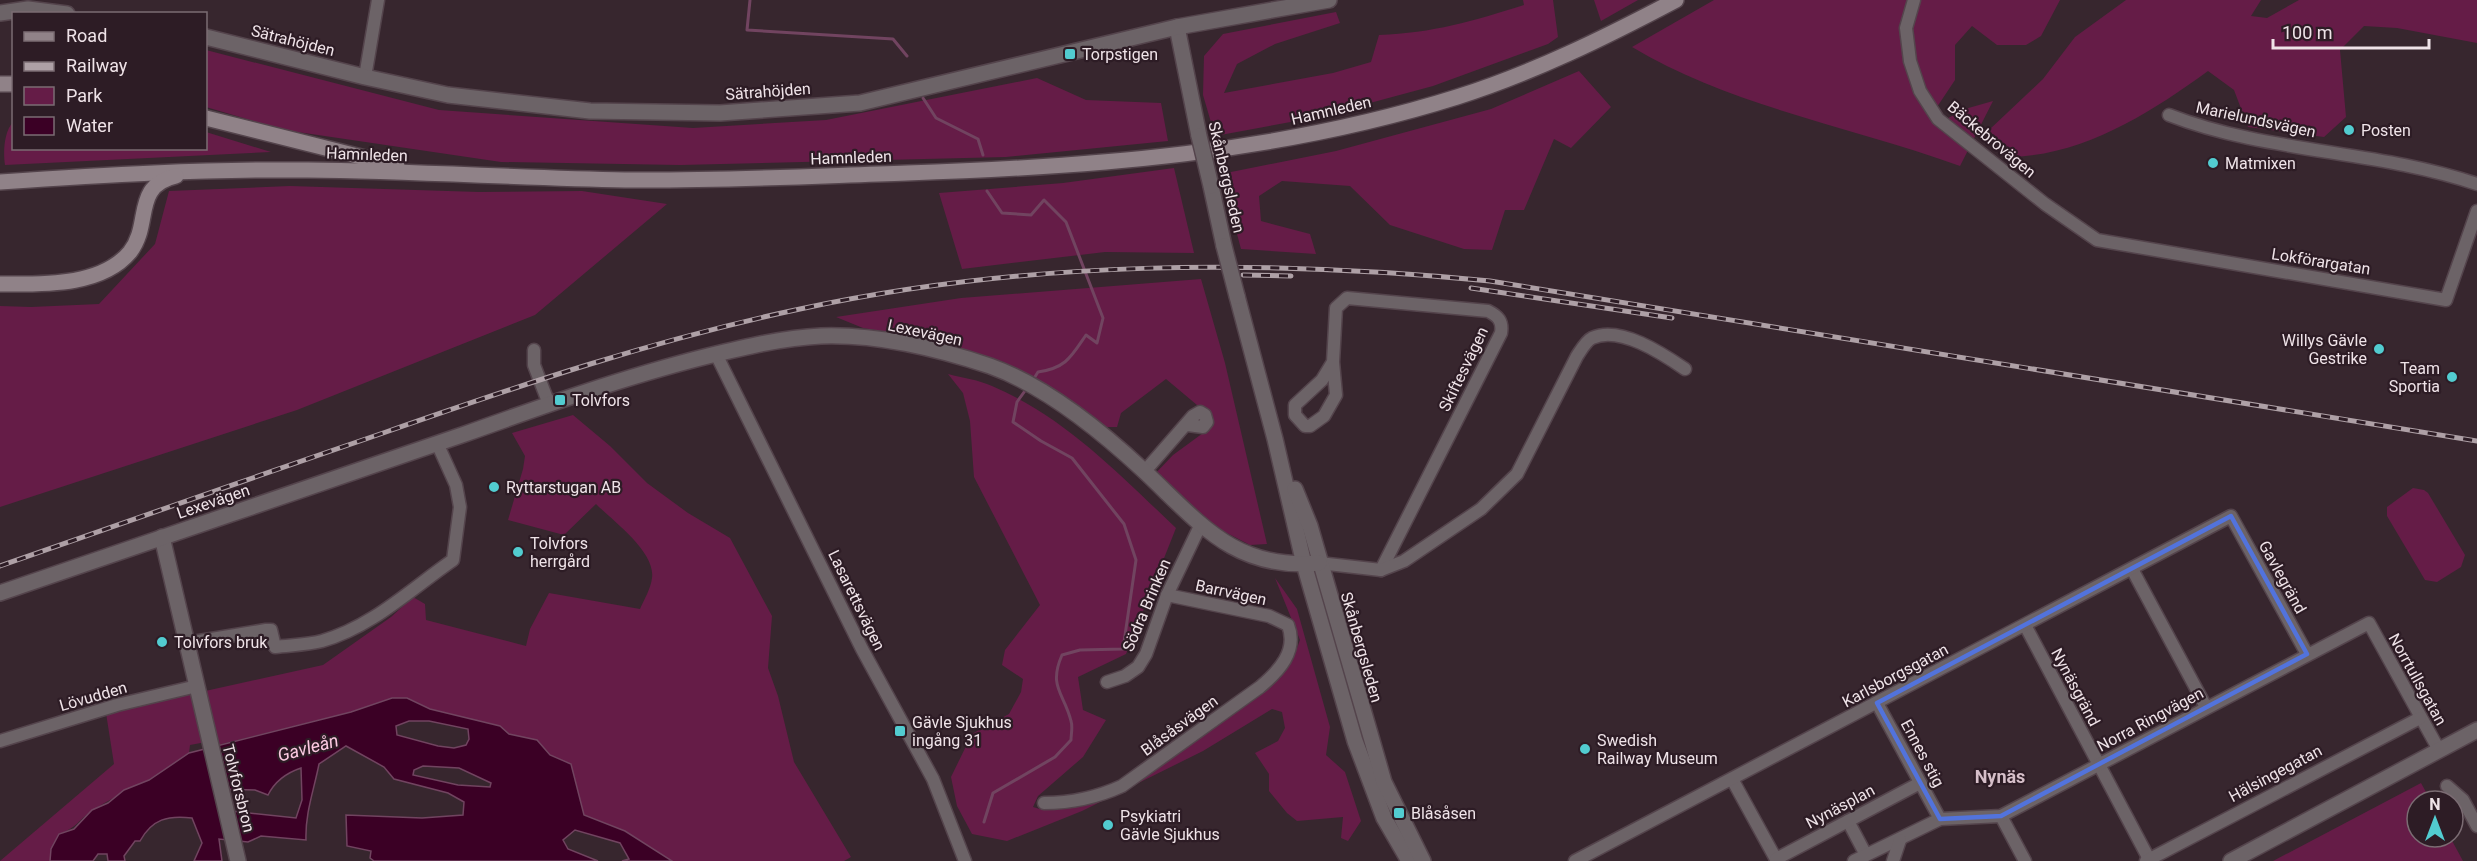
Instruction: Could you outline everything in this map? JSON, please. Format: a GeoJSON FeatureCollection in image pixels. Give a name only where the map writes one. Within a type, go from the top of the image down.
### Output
{"type":"FeatureCollection","features":[{"type":"Feature","properties":{"kind":"main road","name":"Hamnleden"},"geometry":{"type":"LineString","coordinates":[[5,182],[199,171],[308,170],[630,180],[831,176],[1084,165],[1223,151],[1345,127],[1459,96],[1553,60],[1676,0]]}},
{"type":"Feature","properties":{"kind":"main road"},"geometry":{"type":"LineString","coordinates":[[207,118],[281,139],[432,174]]}},
{"type":"Feature","properties":{"kind":"main road"},"geometry":{"type":"LineString","coordinates":[[0,284],[63,281],[92,276],[112,267],[135,245],[151,189],[166,178],[199,171]]}},
{"type":"Feature","properties":{"kind":"street"},"geometry":{"type":"LineString","coordinates":[[6,0],[28,9],[51,12]]}},
{"type":"Feature","properties":{"kind":"street"},"geometry":{"type":"LineString","coordinates":[[365,77],[378,0]]}},
{"type":"Feature","properties":{"kind":"street","name":"Sätrahöjden"},"geometry":{"type":"LineString","coordinates":[[207,37],[365,77],[448,95],[590,111],[720,113],[860,103],[1177,27],[1326,0]]}},
{"type":"Feature","properties":{"kind":"street","name":"Bäckebrovägen"},"geometry":{"type":"LineString","coordinates":[[1914,0],[1906,28],[1910,61],[1920,91],[1938,119],[2045,204],[2097,240]]}},
{"type":"Feature","properties":{"kind":"street"},"geometry":{"type":"LineString","coordinates":[[0,13],[28,9]]}},
{"type":"Feature","properties":{"kind":"street","name":"Skånbergsleden"},"geometry":{"type":"LineString","coordinates":[[1177,27],[1224,246],[1275,439],[1310,526],[1311,563],[1370,784],[1384,818],[1409,861]]}},
{"type":"Feature","properties":{"kind":"street","name":"Marielundsvägen"},"geometry":{"type":"LineString","coordinates":[[2169,115],[2231,134],[2352,154],[2454,176],[2477,184]]}},
{"type":"Feature","properties":{"kind":"street","name":"Lokförargatan"},"geometry":{"type":"LineString","coordinates":[[2097,240],[2446,300],[2477,211]]}},
{"type":"Feature","properties":{"kind":"street","name":"Skiftesvägen"},"geometry":{"type":"LineString","coordinates":[[1333,362],[1336,308],[1347,298],[1488,310],[1498,316],[1502,325],[1501,333],[1381,570]]}},
{"type":"Feature","properties":{"kind":"street"},"geometry":{"type":"LineString","coordinates":[[1311,563],[1381,570],[1404,561],[1481,509],[1517,474],[1577,356],[1590,338],[1605,335],[1634,340],[1658,350],[1685,369]]}},
{"type":"Feature","properties":{"kind":"street","name":"Lexevägen"},"geometry":{"type":"LineString","coordinates":[[0,592],[646,371],[777,340],[824,336],[912,345],[992,367],[1042,393],[1093,428],[1145,471],[1200,526],[1226,545],[1253,557],[1311,563]]}},
{"type":"Feature","properties":{"kind":"street"},"geometry":{"type":"LineString","coordinates":[[534,350],[534,365],[549,404]]}},
{"type":"Feature","properties":{"kind":"street","name":"Lasarettsvägen"},"geometry":{"type":"LineString","coordinates":[[716,354],[862,648],[933,779],[961,859]]}},
{"type":"Feature","properties":{"kind":"street"},"geometry":{"type":"LineString","coordinates":[[1333,362],[1336,395],[1324,416],[1312,425],[1305,426],[1295,415],[1295,405],[1322,380],[1333,362]]}},
{"type":"Feature","properties":{"kind":"street"},"geometry":{"type":"LineString","coordinates":[[1145,471],[1188,425]]}},
{"type":"Feature","properties":{"kind":"street"},"geometry":{"type":"LineString","coordinates":[[187,643],[271,630],[275,647],[321,642],[349,631],[383,612],[453,560],[460,507],[456,485],[437,443]]}},
{"type":"Feature","properties":{"kind":"street","name":"Karlsborgsgatan"},"geometry":{"type":"LineString","coordinates":[[1575,861],[2231,516]]}},
{"type":"Feature","properties":{"kind":"street","name":"Gavlegränd"},"geometry":{"type":"LineString","coordinates":[[2231,516],[2307,654]]}},
{"type":"Feature","properties":{"kind":"street","name":"Södra Brinken"},"geometry":{"type":"LineString","coordinates":[[1107,682],[1125,676],[1137,667],[1146,654],[1167,595],[1200,526]]}},
{"type":"Feature","properties":{"kind":"street","name":"Tolvforsbron"},"geometry":{"type":"LineString","coordinates":[[162,537],[238,861]]}},
{"type":"Feature","properties":{"kind":"street","name":"Skånbergsleden"},"geometry":{"type":"LineString","coordinates":[[1311,563],[1384,782],[1423,861]]}},
{"type":"Feature","properties":{"kind":"street"},"geometry":{"type":"LineString","coordinates":[[2132,569],[2206,708]]}},
{"type":"Feature","properties":{"kind":"street","name":"Barrvägen"},"geometry":{"type":"LineString","coordinates":[[1167,595],[1269,616],[1288,625]]}},
{"type":"Feature","properties":{"kind":"street","name":"Norra Ringvägen"},"geometry":{"type":"LineString","coordinates":[[1940,819],[2001,816],[2369,622]]}},
{"type":"Feature","properties":{"kind":"street","name":"Norrtullsgatan"},"geometry":{"type":"LineString","coordinates":[[2369,622],[2439,750]]}},
{"type":"Feature","properties":{"kind":"street","name":"Blåsåsvägen"},"geometry":{"type":"LineString","coordinates":[[1044,803],[1060,803],[1107,793],[1122,786],[1260,687],[1274,676],[1288,657],[1291,633],[1288,625]]}},
{"type":"Feature","properties":{"kind":"street","name":"Nynäsgränd"},"geometry":{"type":"LineString","coordinates":[[2025,625],[2148,860]]}},
{"type":"Feature","properties":{"kind":"street","name":"Lövudden"},"geometry":{"type":"LineString","coordinates":[[0,741],[117,705],[197,686]]}},
{"type":"Feature","properties":{"kind":"street","name":"Ennes stig"},"geometry":{"type":"LineString","coordinates":[[1877,703],[1940,819]]}},
{"type":"Feature","properties":{"kind":"street","name":"Hälsingegatan"},"geometry":{"type":"LineString","coordinates":[[2148,860],[2420,718]]}},
{"type":"Feature","properties":{"kind":"street"},"geometry":{"type":"LineString","coordinates":[[2231,861],[2477,730]]}},
{"type":"Feature","properties":{"kind":"street"},"geometry":{"type":"LineString","coordinates":[[1732,779],[1777,860]]}},
{"type":"Feature","properties":{"kind":"street","name":"Nynäsplan"},"geometry":{"type":"LineString","coordinates":[[1777,860],[1920,783]]}},
{"type":"Feature","properties":{"kind":"street"},"geometry":{"type":"LineString","coordinates":[[2447,786],[2463,800],[2477,826]]}},
{"type":"Feature","properties":{"kind":"street"},"geometry":{"type":"LineString","coordinates":[[2001,816],[2025,861]]}},
{"type":"Feature","properties":{"kind":"street"},"geometry":{"type":"LineString","coordinates":[[1854,861],[1940,819]]}},
{"type":"Feature","properties":{"kind":"street"},"geometry":{"type":"LineString","coordinates":[[1848,821],[1866,855]]}},
{"type":"Feature","properties":{"kind":"street"},"geometry":{"type":"LineString","coordinates":[[1893,861],[1900,840]]}},
{"type":"Feature","properties":{"kind":"highlighted area"},"geometry":{"type":"Polygon","coordinates":[[[2231,516],[2307,654],[2001,816],[1940,819],[1877,703],[2231,516]]]}},
{"type":"Feature","properties":{"kind":"green space"},"geometry":{"type":"Polygon","coordinates":[[[1523,0],[1553,0],[1558,37],[1548,44],[1433,86],[1318,117],[1215,136],[1203,95],[1204,56],[1223,34],[1336,12],[1340,23],[1275,44],[1237,64],[1224,93],[1333,73],[1371,62],[1379,35],[1417,32],[1453,25],[1524,5],[1523,0]]]}},
{"type":"Feature","properties":{"kind":"green space"},"geometry":{"type":"Polygon","coordinates":[[[1594,0],[1638,0],[1601,21],[1594,0]]]}},
{"type":"Feature","properties":{"kind":"green space"},"geometry":{"type":"Polygon","coordinates":[[[1714,0],[2060,0],[2041,36],[2026,45],[1997,45],[1972,26],[1955,45],[1955,80],[1931,116],[1939,123],[1965,109],[1993,101],[1960,166],[1751,100],[1670,68],[1632,47],[1714,0]]]}},
{"type":"Feature","properties":{"kind":"green space"},"geometry":{"type":"Polygon","coordinates":[[[2126,0],[2261,0],[2251,16],[2267,18],[2299,0],[2477,0],[2477,43],[2397,28],[2364,26],[2340,50],[2346,117],[2324,137],[2248,127],[2234,90],[2208,71],[2163,102],[2116,129],[2066,148],[2013,157],[1989,130],[2043,79],[2075,37],[2126,0]]]}},
{"type":"Feature","properties":{"kind":"green space"},"geometry":{"type":"Polygon","coordinates":[[[207,50],[439,110],[693,128],[826,120],[1037,78],[1086,100],[1161,103],[1168,141],[1006,157],[680,165],[501,162],[284,130],[207,107],[207,50]]]}},
{"type":"Feature","properties":{"kind":"green space"},"geometry":{"type":"Polygon","coordinates":[[[1579,71],[1611,107],[1571,148],[1554,139],[1524,210],[1505,210],[1492,250],[1464,249],[1390,225],[1350,186],[1282,181],[1259,196],[1261,221],[1310,234],[1316,254],[1241,249],[1221,174],[1336,151],[1491,109],[1579,71]]]}},
{"type":"Feature","properties":{"kind":"green space"},"geometry":{"type":"Polygon","coordinates":[[[12,123],[12,150],[207,150],[207,132],[271,152],[5,165],[5,142],[12,123]]]}},
{"type":"Feature","properties":{"kind":"green space"},"geometry":{"type":"Polygon","coordinates":[[[1174,168],[1194,253],[1105,252],[962,269],[939,193],[1063,183],[1174,168]]]}},
{"type":"Feature","properties":{"kind":"green space"},"geometry":{"type":"Polygon","coordinates":[[[290,186],[479,192],[582,191],[667,204],[535,315],[297,410],[0,507],[0,306],[99,304],[155,244],[169,191],[290,186]]]}},
{"type":"Feature","properties":{"kind":"green space"},"geometry":{"type":"Polygon","coordinates":[[[1201,279],[1225,363],[1267,544],[1250,545],[1219,529],[1152,477],[1173,455],[1214,425],[1211,412],[1197,405],[1166,379],[1121,413],[1117,427],[1098,427],[1004,362],[931,339],[863,328],[836,317],[961,298],[1201,279]]]}},
{"type":"Feature","properties":{"kind":"green space"},"geometry":{"type":"Polygon","coordinates":[[[948,374],[992,386],[1044,414],[1090,448],[1176,528],[1126,654],[1078,677],[1083,710],[1106,720],[1083,757],[1038,796],[1033,807],[1043,810],[1117,790],[1274,684],[1293,659],[1300,640],[1275,578],[1297,609],[1330,727],[1326,755],[1345,772],[1361,821],[1348,841],[1341,838],[1343,817],[1297,821],[1287,813],[1269,791],[1269,774],[1255,753],[1278,741],[1285,728],[1282,712],[1272,709],[1203,751],[1082,811],[1007,841],[972,834],[957,806],[951,777],[972,734],[1009,714],[1021,692],[1023,679],[1002,665],[1005,650],[1040,605],[974,477],[970,421],[963,393],[948,374]]]}},
{"type":"Feature","properties":{"kind":"green space"},"geometry":{"type":"Polygon","coordinates":[[[573,415],[610,446],[647,483],[688,513],[730,538],[772,616],[768,668],[778,696],[794,762],[851,857],[844,861],[672,861],[625,831],[584,816],[571,764],[549,755],[537,740],[509,734],[500,726],[430,709],[407,698],[392,698],[351,712],[209,747],[206,742],[190,745],[189,753],[143,783],[88,813],[70,829],[59,834],[51,849],[50,861],[0,861],[114,764],[106,713],[323,665],[391,617],[413,597],[425,604],[426,620],[526,646],[530,629],[549,593],[640,609],[652,578],[647,558],[632,538],[596,504],[564,535],[508,520],[525,456],[512,433],[573,415]]]}},
{"type":"Feature","properties":{"kind":"green space"},"geometry":{"type":"Polygon","coordinates":[[[2413,488],[2428,493],[2465,555],[2461,567],[2437,582],[2425,580],[2387,516],[2387,507],[2413,488]]]}},
{"type":"Feature","properties":{"kind":"green space"},"geometry":{"type":"Polygon","coordinates":[[[2421,783],[2424,789],[2410,789],[2421,783]]]}},
{"type":"Feature","properties":{"kind":"green space"},"geometry":{"type":"Polygon","coordinates":[[[2405,791],[2405,849],[2456,849],[2463,861],[2273,861],[2405,791]]]}},
{"type":"Feature","properties":{"kind":"water","name":"Gavleån"},"geometry":{"type":"Polygon","coordinates":[[[392,698],[407,698],[430,709],[500,726],[509,734],[537,740],[550,755],[571,764],[584,815],[625,831],[672,861],[622,861],[629,859],[620,843],[575,830],[563,840],[568,849],[598,861],[374,861],[370,858],[371,851],[347,846],[346,815],[422,818],[463,815],[464,802],[448,793],[394,779],[384,767],[346,746],[319,764],[308,811],[306,840],[261,836],[248,842],[219,839],[222,861],[194,861],[202,843],[192,818],[175,817],[155,823],[140,841],[135,841],[124,856],[125,861],[108,861],[107,854],[98,854],[93,861],[50,861],[51,849],[59,834],[74,829],[92,810],[108,803],[124,790],[149,780],[189,753],[351,712],[392,698]],[[409,721],[396,726],[397,735],[454,748],[466,745],[469,739],[468,729],[429,721],[409,721]],[[423,766],[414,770],[413,775],[458,785],[490,787],[491,783],[459,768],[423,766]],[[301,768],[278,782],[268,795],[255,790],[218,789],[221,810],[296,818],[302,800],[301,768]]]}},
{"type":"Feature","properties":{"kind":"waterway"},"geometry":{"type":"LineString","coordinates":[[750,0],[747,30],[893,39],[907,56]]}},
{"type":"Feature","properties":{"kind":"waterway"},"geometry":{"type":"LineString","coordinates":[[923,98],[936,118],[978,139],[983,155]]}},
{"type":"Feature","properties":{"kind":"waterway"},"geometry":{"type":"LineString","coordinates":[[987,191],[1002,213],[1031,215],[1044,200],[1066,222],[1103,318],[1097,343],[1086,335],[1067,360],[1055,368],[1038,372],[1033,380]]}},
{"type":"Feature","properties":{"kind":"waterway"},"geometry":{"type":"LineString","coordinates":[[984,822],[993,793],[1055,757],[1071,740],[1072,723],[1057,683],[1058,666],[1062,655],[1080,650],[1123,649],[1136,560],[1124,524],[1072,458],[1013,422],[1017,402],[1027,388]]}},
{"type":"Feature","properties":{"kind":"railway"},"geometry":{"type":"LineString","coordinates":[[0,566],[489,397],[643,348],[695,334],[800,309],[885,293],[971,281],[1144,268],[1317,269],[1490,281],[2477,441]]}},
{"type":"Feature","properties":{"kind":"railway"},"geometry":{"type":"LineString","coordinates":[[1243,275],[1291,276]]}},
{"type":"Feature","properties":{"kind":"railway"},"geometry":{"type":"LineString","coordinates":[[1471,288],[1672,318]]}},
{"type":"Feature","properties":{"kind":"place","name":"Torpstigen"},"geometry":{"type":"Point","coordinates":[1070,54]}},
{"type":"Feature","properties":{"kind":"place","name":"Posten"},"geometry":{"type":"Point","coordinates":[2349,130]}},
{"type":"Feature","properties":{"kind":"place","name":"Matmixen"},"geometry":{"type":"Point","coordinates":[2213,163]}},
{"type":"Feature","properties":{"kind":"place","name":"Willys Gävle Gestrike"},"geometry":{"type":"Point","coordinates":[2379,349]}},
{"type":"Feature","properties":{"kind":"place","name":"Team Sportia"},"geometry":{"type":"Point","coordinates":[2452,377]}},
{"type":"Feature","properties":{"kind":"place","name":"Tolvfors"},"geometry":{"type":"Point","coordinates":[560,400]}},
{"type":"Feature","properties":{"kind":"place","name":"Ryttarstugan AB"},"geometry":{"type":"Point","coordinates":[494,487]}},
{"type":"Feature","properties":{"kind":"place","name":"Tolvfors herrgård"},"geometry":{"type":"Point","coordinates":[518,552]}},
{"type":"Feature","properties":{"kind":"place","name":"Tolvfors bruk"},"geometry":{"type":"Point","coordinates":[162,642]}},
{"type":"Feature","properties":{"kind":"place","name":"Gävle Sjukhus ingång 31"},"geometry":{"type":"Point","coordinates":[900,731]}},
{"type":"Feature","properties":{"kind":"place","name":"Swedish Railway Museum"},"geometry":{"type":"Point","coordinates":[1585,749]}},
{"type":"Feature","properties":{"kind":"place","name":"Blåsåsen"},"geometry":{"type":"Point","coordinates":[1399,813]}},
{"type":"Feature","properties":{"kind":"place","name":"Psykiatri Gävle Sjukhus"},"geometry":{"type":"Point","coordinates":[1108,825]}},
{"type":"Feature","properties":{"kind":"district","name":"Nynäs"},"geometry":{"type":"Point","coordinates":[2000,777]}}]}
